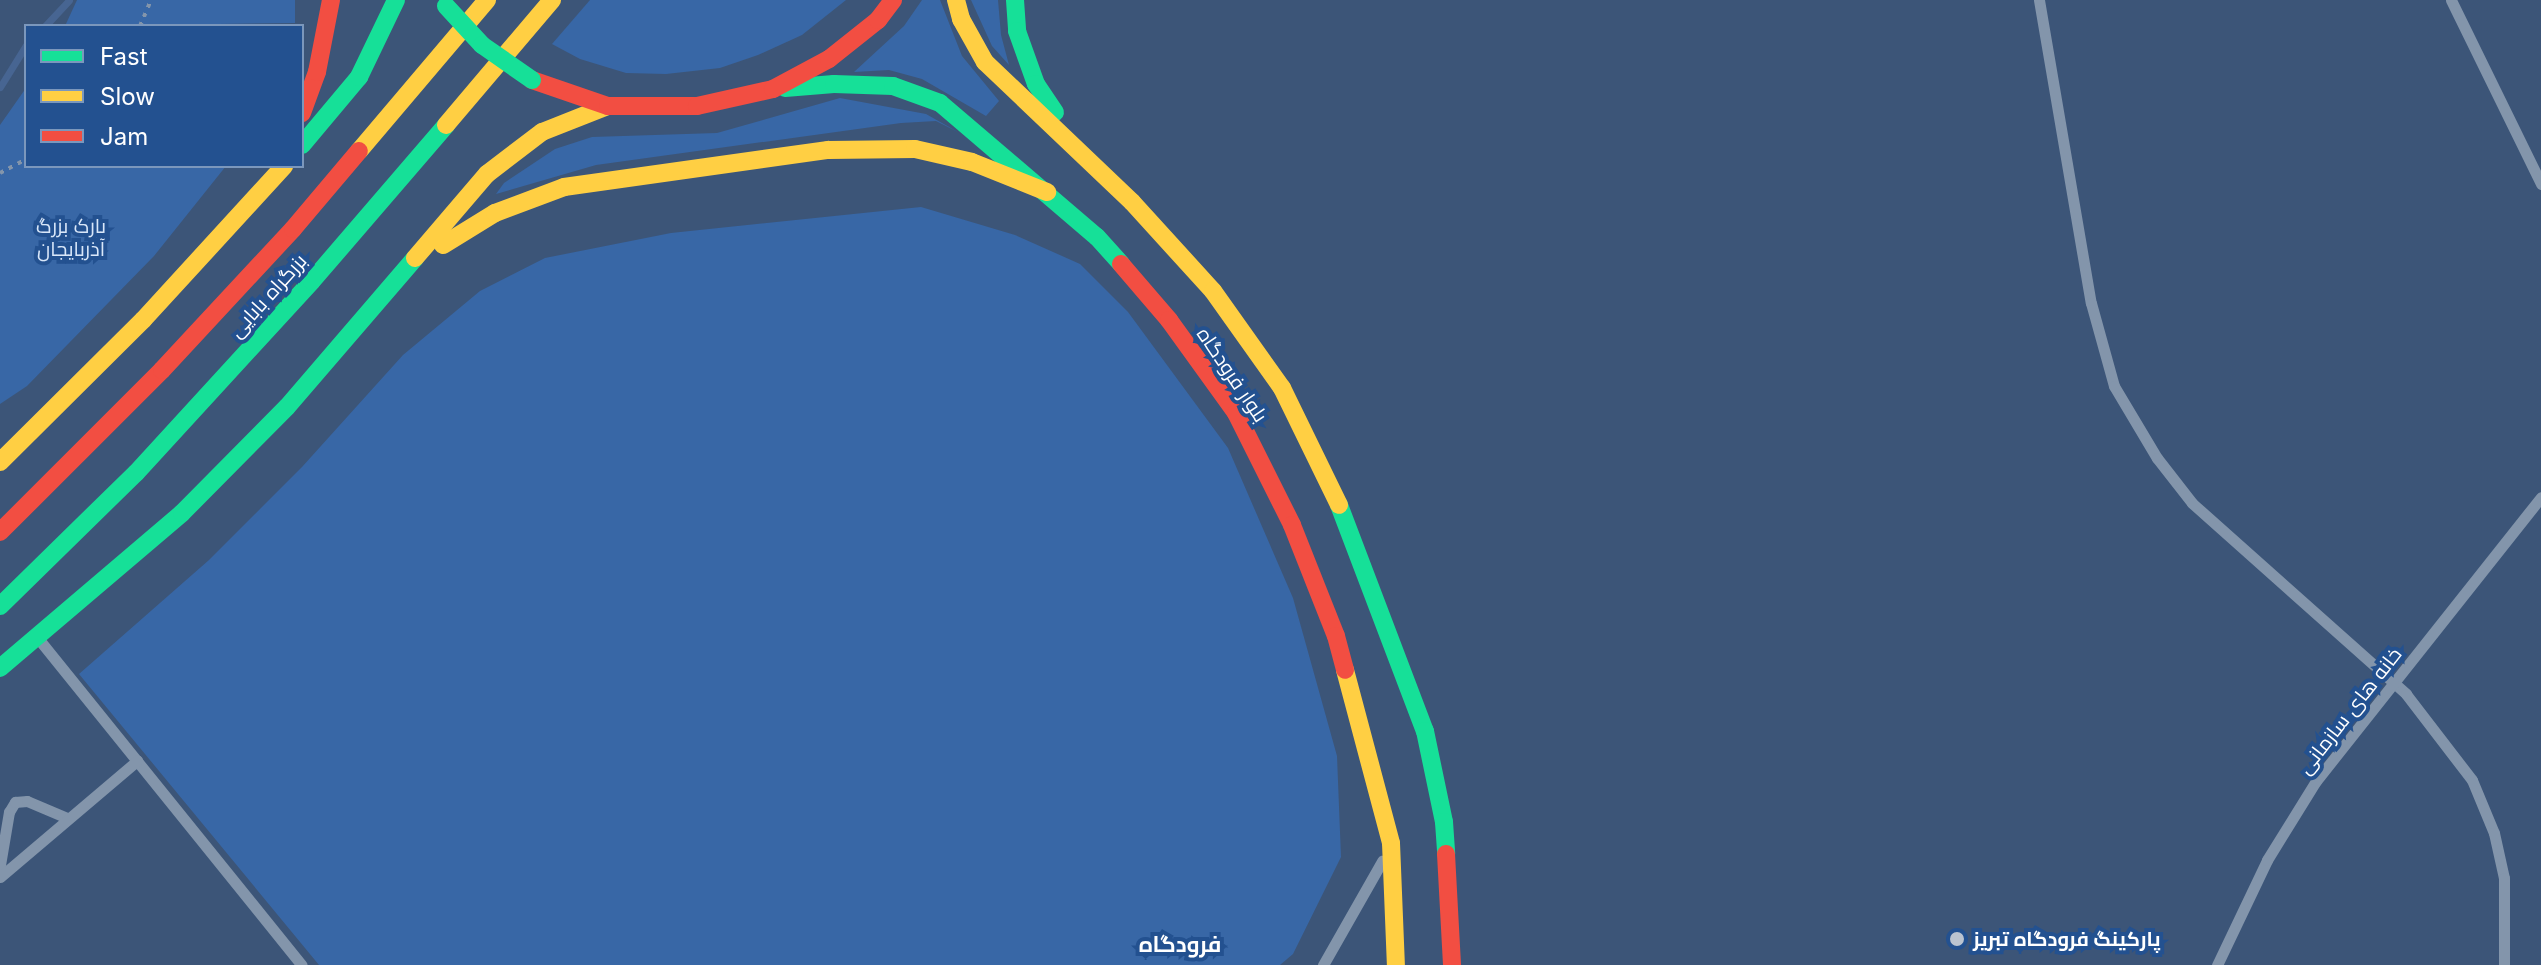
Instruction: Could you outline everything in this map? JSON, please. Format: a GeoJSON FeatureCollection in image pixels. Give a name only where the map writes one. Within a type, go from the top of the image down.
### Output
{"type":"FeatureCollection","features":[{"type":"Feature","properties":{"kind":"main road"},"geometry":{"type":"LineString","coordinates":[[304,108],[317,72],[331,0]]}},
{"type":"Feature","properties":{"kind":"main road"},"geometry":{"type":"LineString","coordinates":[[304,143],[359,77],[396,0]]}},
{"type":"Feature","properties":{"kind":"main road","name":"بزرگراه بابایی"},"geometry":{"type":"LineString","coordinates":[[0,532],[162,370],[283,240],[487,0]]}},
{"type":"Feature","properties":{"kind":"main road","name":"بزرگراه بابایی"},"geometry":{"type":"LineString","coordinates":[[0,606],[136,473],[312,281],[552,0]]}},
{"type":"Feature","properties":{"kind":"main road"},"geometry":{"type":"LineString","coordinates":[[444,3],[482,45],[532,80],[608,106],[697,106],[773,89],[829,59],[878,20],[893,0]]}},
{"type":"Feature","properties":{"kind":"main road","name":"بلوار فرودگاه"},"geometry":{"type":"LineString","coordinates":[[956,0],[961,19],[985,62],[1087,158],[1213,291],[1282,388],[1342,510],[1425,731],[1444,822],[1452,965]]}},
{"type":"Feature","properties":{"kind":"main road"},"geometry":{"type":"LineString","coordinates":[[1015,0],[1017,31],[1036,84],[1087,158]]}},
{"type":"Feature","properties":{"kind":"main road","name":"بلوار فرودگاه"},"geometry":{"type":"LineString","coordinates":[[773,89],[834,84],[893,86],[940,103],[1097,237],[1169,320],[1236,413],[1292,525],[1336,636],[1391,843],[1396,965]]}},
{"type":"Feature","properties":{"kind":"main road"},"geometry":{"type":"LineString","coordinates":[[0,668],[182,513],[287,407],[487,174],[542,132],[608,106]]}},
{"type":"Feature","properties":{"kind":"main road"},"geometry":{"type":"LineString","coordinates":[[408,266],[495,213],[564,187],[828,150],[915,149],[972,162],[1047,192]]}},
{"type":"Feature","properties":{"kind":"main road"},"geometry":{"type":"LineString","coordinates":[[0,462],[73,391],[282,168]]}},
{"type":"Feature","properties":{"kind":"main road"},"geometry":{"type":"LineString","coordinates":[[12,425],[73,391]]}},
{"type":"Feature","properties":{"kind":"lane"},"geometry":{"type":"LineString","coordinates":[[2039,0],[2091,303],[2114,386],[2157,458],[2192,503],[2406,694],[2472,780],[2494,833],[2504,878],[2504,965]]}},
{"type":"Feature","properties":{"kind":"lane"},"geometry":{"type":"LineString","coordinates":[[2451,0],[2541,184]]}},
{"type":"Feature","properties":{"kind":"lane","name":"خانه های سازمانی"},"geometry":{"type":"LineString","coordinates":[[2217,965],[2275,847],[2316,781],[2541,497]]}},
{"type":"Feature","properties":{"kind":"lane"},"geometry":{"type":"LineString","coordinates":[[38,638],[302,965]]}},
{"type":"Feature","properties":{"kind":"lane"},"geometry":{"type":"LineString","coordinates":[[0,877],[137,761]]}},
{"type":"Feature","properties":{"kind":"lane"},"geometry":{"type":"LineString","coordinates":[[0,865],[9,812],[15,802],[27,801],[67,818]]}},
{"type":"Feature","properties":{"kind":"lane"},"geometry":{"type":"LineString","coordinates":[[1323,965],[1391,843]]}},
{"type":"Feature","properties":{"kind":"path"},"geometry":{"type":"LineString","coordinates":[[141,24],[151,0]]}},
{"type":"Feature","properties":{"kind":"path"},"geometry":{"type":"LineString","coordinates":[[0,173],[24,160]]}},
{"type":"Feature","properties":{"kind":"green space"},"geometry":{"type":"Polygon","coordinates":[[[77,0],[295,0],[295,23],[66,24],[77,0]]]}},
{"type":"Feature","properties":{"kind":"green space"},"geometry":{"type":"Polygon","coordinates":[[[590,0],[846,0],[802,35],[758,55],[720,68],[666,74],[626,73],[580,59],[552,44],[590,0]]]}},
{"type":"Feature","properties":{"kind":"green space"},"geometry":{"type":"Polygon","coordinates":[[[922,0],[940,0],[962,56],[999,101],[986,116],[922,79],[889,70],[854,72],[904,26],[922,0]]]}},
{"type":"Feature","properties":{"kind":"green space"},"geometry":{"type":"Polygon","coordinates":[[[971,0],[998,0],[1001,35],[1009,65],[992,46],[971,0]]]}},
{"type":"Feature","properties":{"kind":"green space","name":"پارک بزرگ آذربایجان"},"geometry":{"type":"Polygon","coordinates":[[[24,91],[24,168],[224,168],[154,256],[27,386],[0,404],[0,125],[24,91]]]}},
{"type":"Feature","properties":{"kind":"green space"},"geometry":{"type":"Polygon","coordinates":[[[840,98],[926,114],[958,132],[936,121],[901,123],[596,165],[496,194],[504,183],[555,149],[592,137],[717,133],[840,98]]]}},
{"type":"Feature","properties":{"kind":"green space"},"geometry":{"type":"Polygon","coordinates":[[[921,207],[1015,235],[1080,264],[1128,312],[1228,448],[1293,598],[1337,756],[1341,857],[1293,954],[1280,965],[319,965],[79,674],[209,560],[302,467],[403,355],[480,291],[545,258],[671,233],[921,207]]]}},
{"type":"Feature","properties":{"kind":"waterway"},"geometry":{"type":"LineString","coordinates":[[47,24],[69,0]]}},
{"type":"Feature","properties":{"kind":"waterway"},"geometry":{"type":"LineString","coordinates":[[0,87],[24,48]]}},
{"type":"Feature","properties":{"kind":"traffic: fast"},"geometry":{"type":"LineString","coordinates":[[304,143],[359,77],[396,0]]}},
{"type":"Feature","properties":{"kind":"traffic: fast"},"geometry":{"type":"LineString","coordinates":[[1015,0],[1017,31],[1036,84],[1055,112]]}},
{"type":"Feature","properties":{"kind":"traffic: fast"},"geometry":{"type":"LineString","coordinates":[[446,6],[482,45],[532,80]]}},
{"type":"Feature","properties":{"kind":"traffic: fast"},"geometry":{"type":"LineString","coordinates":[[785,88],[834,84],[893,86],[940,103],[1097,237],[1121,264]]}},
{"type":"Feature","properties":{"kind":"traffic: fast"},"geometry":{"type":"LineString","coordinates":[[0,606],[136,473],[312,281],[446,125]]}},
{"type":"Feature","properties":{"kind":"traffic: fast"},"geometry":{"type":"LineString","coordinates":[[0,668],[182,513],[287,407],[415,258]]}},
{"type":"Feature","properties":{"kind":"traffic: fast"},"geometry":{"type":"LineString","coordinates":[[1339,505],[1425,731],[1444,822],[1446,854]]}},
{"type":"Feature","properties":{"kind":"traffic: slow"},"geometry":{"type":"LineString","coordinates":[[359,151],[487,0]]}},
{"type":"Feature","properties":{"kind":"traffic: slow"},"geometry":{"type":"LineString","coordinates":[[446,125],[552,0]]}},
{"type":"Feature","properties":{"kind":"traffic: slow"},"geometry":{"type":"LineString","coordinates":[[956,0],[961,19],[985,62],[1132,202],[1213,291],[1282,388],[1339,505]]}},
{"type":"Feature","properties":{"kind":"traffic: slow"},"geometry":{"type":"LineString","coordinates":[[415,258],[487,174],[542,132],[608,106]]}},
{"type":"Feature","properties":{"kind":"traffic: slow"},"geometry":{"type":"LineString","coordinates":[[443,245],[495,213],[564,187],[828,150],[915,149],[972,162],[1047,192]]}},
{"type":"Feature","properties":{"kind":"traffic: slow"},"geometry":{"type":"LineString","coordinates":[[0,462],[143,320],[282,168]]}},
{"type":"Feature","properties":{"kind":"traffic: slow"},"geometry":{"type":"LineString","coordinates":[[1345,670],[1391,843],[1396,965]]}},
{"type":"Feature","properties":{"kind":"traffic: jam"},"geometry":{"type":"LineString","coordinates":[[304,108],[317,72],[331,0]]}},
{"type":"Feature","properties":{"kind":"traffic: jam"},"geometry":{"type":"LineString","coordinates":[[532,80],[608,106],[697,106],[773,89],[829,59],[878,20],[893,0]]}},
{"type":"Feature","properties":{"kind":"traffic: jam"},"geometry":{"type":"LineString","coordinates":[[0,532],[162,370],[293,229],[359,151]]}},
{"type":"Feature","properties":{"kind":"traffic: jam"},"geometry":{"type":"LineString","coordinates":[[1121,264],[1169,320],[1236,413],[1292,525],[1336,636],[1345,670]]}},
{"type":"Feature","properties":{"kind":"traffic: jam"},"geometry":{"type":"LineString","coordinates":[[1446,854],[1452,965]]}},
{"type":"Feature","properties":{"kind":"place","name":"پارکینگ فرودگاه تبریز"},"geometry":{"type":"Point","coordinates":[1957,939]}},
{"type":"Feature","properties":{"kind":"district","name":"فرودگاه"},"geometry":{"type":"Point","coordinates":[1180,945]}}]}
